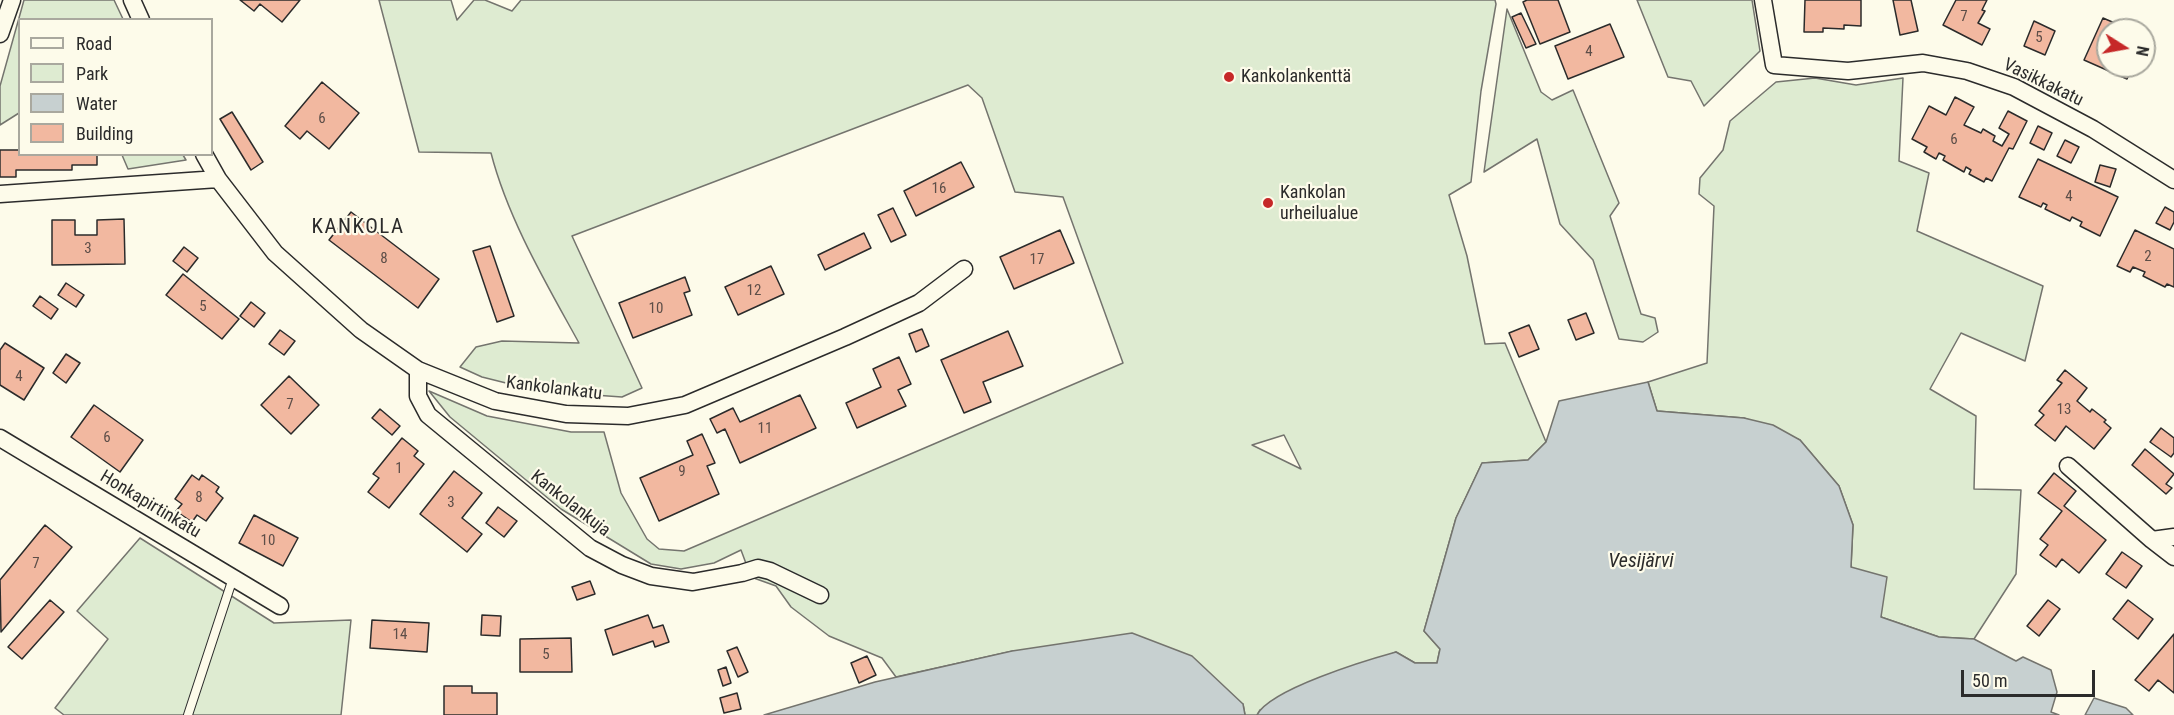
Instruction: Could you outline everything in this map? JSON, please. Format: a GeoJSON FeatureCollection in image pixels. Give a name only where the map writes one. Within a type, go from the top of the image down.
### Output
{"type":"FeatureCollection","features":[{"type":"Feature","properties":{"kind":"street"},"geometry":{"type":"LineString","coordinates":[[0,34],[12,0]]}},
{"type":"Feature","properties":{"kind":"street"},"geometry":{"type":"LineString","coordinates":[[132,0],[140,18]]}},
{"type":"Feature","properties":{"kind":"street","name":"Vasikkakatu"},"geometry":{"type":"LineString","coordinates":[[1763,0],[1774,65],[1848,71],[1923,63],[1967,71],[2014,87],[2093,129],[2174,180]]}},
{"type":"Feature","properties":{"kind":"street","name":"Kankolankatu"},"geometry":{"type":"LineString","coordinates":[[205,156],[218,179],[275,253],[361,330],[418,370],[495,401],[566,414],[628,416],[686,405],[919,303],[964,269]]}},
{"type":"Feature","properties":{"kind":"street"},"geometry":{"type":"LineString","coordinates":[[0,194],[218,179]]}},
{"type":"Feature","properties":{"kind":"street","name":"Kankolankuja"},"geometry":{"type":"LineString","coordinates":[[418,370],[418,396],[428,415],[590,548],[622,565],[651,576],[693,582],[758,568],[770,571],[820,595]]}},
{"type":"Feature","properties":{"kind":"street","name":"Honkapirtinkatu"},"geometry":{"type":"LineString","coordinates":[[0,438],[280,606]]}},
{"type":"Feature","properties":{"kind":"street"},"geometry":{"type":"LineString","coordinates":[[2068,465],[2174,557]]}},
{"type":"Feature","properties":{"kind":"street"},"geometry":{"type":"LineString","coordinates":[[2152,540],[2174,537]]}},
{"type":"Feature","properties":{"kind":"lane"},"geometry":{"type":"LineString","coordinates":[[200,715],[190,711],[233,578]]}},
{"type":"Feature","properties":{"kind":"green space"},"geometry":{"type":"Polygon","coordinates":[[[24,0],[114,0],[123,18],[19,18],[24,0]]]}},
{"type":"Feature","properties":{"kind":"green space"},"geometry":{"type":"Polygon","coordinates":[[[379,0],[451,0],[457,20],[474,0],[485,0],[512,11],[521,0],[1495,0],[1481,91],[1471,182],[1449,195],[1467,256],[1485,344],[1505,343],[1546,442],[1528,460],[1482,463],[1456,518],[1424,631],[1440,649],[1437,663],[1415,663],[1396,652],[1260,710],[1257,715],[1245,715],[1243,704],[1013,651],[896,677],[882,658],[829,636],[791,607],[776,586],[751,577],[741,550],[714,563],[681,569],[651,564],[561,509],[450,417],[429,391],[487,416],[571,432],[604,432],[621,493],[647,539],[659,549],[684,551],[1123,363],[1063,197],[1015,192],[982,98],[968,85],[572,236],[642,388],[622,397],[538,391],[482,377],[460,367],[476,347],[502,341],[579,343],[518,226],[498,178],[491,153],[419,152],[379,0]],[[1284,435],[1252,445],[1301,469],[1284,435]]]}},
{"type":"Feature","properties":{"kind":"green space"},"geometry":{"type":"Polygon","coordinates":[[[1637,0],[1752,0],[1760,51],[1704,106],[1691,81],[1668,77],[1637,0]]]}},
{"type":"Feature","properties":{"kind":"green space"},"geometry":{"type":"Polygon","coordinates":[[[1507,9],[1541,92],[1552,100],[1573,90],[1619,203],[1610,216],[1641,314],[1655,318],[1658,332],[1643,342],[1619,339],[1593,260],[1560,224],[1537,139],[1484,172],[1507,9]]]}},
{"type":"Feature","properties":{"kind":"green space"},"geometry":{"type":"Polygon","coordinates":[[[18,22],[18,114],[0,125],[0,86],[18,22]]]}},
{"type":"Feature","properties":{"kind":"green space"},"geometry":{"type":"Polygon","coordinates":[[[1815,78],[1856,85],[1903,78],[1899,161],[1929,173],[1917,231],[2043,286],[2025,361],[1961,333],[1930,389],[1976,416],[1974,489],[2021,490],[2016,574],[1974,639],[1939,637],[1881,617],[1851,567],[1853,525],[1839,486],[1800,440],[1744,418],[1657,411],[1648,382],[1707,363],[1714,206],[1699,194],[1700,178],[1723,150],[1730,121],[1776,82],[1815,78]]]}},
{"type":"Feature","properties":{"kind":"green space"},"geometry":{"type":"Polygon","coordinates":[[[122,156],[184,156],[186,160],[128,169],[122,156]]]}},
{"type":"Feature","properties":{"kind":"green space"},"geometry":{"type":"Polygon","coordinates":[[[140,538],[274,623],[351,620],[341,715],[64,715],[55,708],[108,639],[77,611],[140,538]]]}},
{"type":"Feature","properties":{"kind":"water","name":"Vesijärvi"},"geometry":{"type":"Polygon","coordinates":[[[1648,382],[1657,411],[1744,418],[1773,425],[1800,440],[1839,486],[1853,525],[1851,567],[1887,577],[1881,617],[1939,637],[1974,639],[2016,661],[2023,657],[2051,670],[2057,692],[2051,712],[2059,715],[1257,715],[1280,695],[1299,686],[1382,656],[1396,652],[1415,663],[1437,663],[1440,649],[1424,631],[1456,518],[1482,463],[1528,460],[1546,442],[1559,401],[1648,382]]]}},
{"type":"Feature","properties":{"kind":"water"},"geometry":{"type":"Polygon","coordinates":[[[1132,633],[1192,656],[1243,704],[1245,715],[764,715],[875,682],[1012,651],[1132,633]]]}},
{"type":"Feature","properties":{"kind":"water"},"geometry":{"type":"Polygon","coordinates":[[[2094,698],[2126,708],[2133,715],[2085,715],[2094,698]]]}},
{"type":"Feature","properties":{"kind":"building"},"geometry":{"type":"Polygon","coordinates":[[[240,0],[300,0],[282,22],[260,4],[254,11],[240,0]]]}},
{"type":"Feature","properties":{"kind":"building"},"geometry":{"type":"Polygon","coordinates":[[[1558,0],[1570,32],[1540,44],[1523,2],[1558,0]]]}},
{"type":"Feature","properties":{"kind":"building"},"geometry":{"type":"Polygon","coordinates":[[[1805,0],[1861,0],[1861,26],[1844,25],[1844,29],[1823,28],[1823,32],[1804,32],[1805,0]]]}},
{"type":"Feature","properties":{"kind":"building"},"geometry":{"type":"Polygon","coordinates":[[[1893,0],[1911,0],[1918,31],[1900,35],[1893,0]]]}},
{"type":"Feature","properties":{"kind":"building"},"geometry":{"type":"Polygon","coordinates":[[[1956,0],[1987,0],[1982,10],[1985,11],[1978,23],[1990,29],[1982,45],[1943,25],[1956,0]]]}},
{"type":"Feature","properties":{"kind":"building"},"geometry":{"type":"Polygon","coordinates":[[[1521,13],[1536,44],[1526,48],[1512,17],[1521,13]]]}},
{"type":"Feature","properties":{"kind":"building"},"geometry":{"type":"Polygon","coordinates":[[[2034,21],[2055,31],[2045,55],[2024,46],[2034,21]]]}},
{"type":"Feature","properties":{"kind":"building"},"geometry":{"type":"Polygon","coordinates":[[[1610,24],[1624,57],[1568,79],[1555,46],[1610,24]]]}},
{"type":"Feature","properties":{"kind":"building"},"geometry":{"type":"Polygon","coordinates":[[[2096,33],[2096,65],[2084,60],[2096,33]]]}},
{"type":"Feature","properties":{"kind":"building"},"geometry":{"type":"Polygon","coordinates":[[[322,82],[359,113],[329,149],[307,131],[300,139],[285,126],[322,82]]]}},
{"type":"Feature","properties":{"kind":"building"},"geometry":{"type":"Polygon","coordinates":[[[1955,97],[1974,107],[1964,125],[1981,133],[1983,129],[1995,136],[1993,141],[2002,146],[2009,134],[1999,128],[2008,111],[2027,121],[2013,149],[2009,148],[1992,181],[1986,178],[1984,182],[1969,174],[1971,170],[1966,167],[1964,172],[1943,160],[1945,156],[1939,153],[1936,159],[1924,152],[1927,147],[1912,139],[1929,106],[1946,115],[1955,97]]]}},
{"type":"Feature","properties":{"kind":"building"},"geometry":{"type":"Polygon","coordinates":[[[232,112],[263,162],[251,170],[220,119],[232,112]]]}},
{"type":"Feature","properties":{"kind":"building"},"geometry":{"type":"Polygon","coordinates":[[[2038,126],[2052,133],[2044,150],[2030,143],[2038,126]]]}},
{"type":"Feature","properties":{"kind":"building"},"geometry":{"type":"Polygon","coordinates":[[[2065,140],[2079,147],[2071,163],[2057,156],[2065,140]]]}},
{"type":"Feature","properties":{"kind":"building"},"geometry":{"type":"Polygon","coordinates":[[[0,150],[18,150],[18,156],[97,156],[97,165],[72,165],[72,170],[16,170],[16,177],[0,177],[0,150]]]}},
{"type":"Feature","properties":{"kind":"building"},"geometry":{"type":"Polygon","coordinates":[[[2038,159],[2118,197],[2100,236],[2080,226],[2082,222],[2072,217],[2070,221],[2045,209],[2047,205],[2043,203],[2041,207],[2019,197],[2038,159]]]}},
{"type":"Feature","properties":{"kind":"building"},"geometry":{"type":"Polygon","coordinates":[[[961,162],[974,187],[916,216],[904,191],[961,162]]]}},
{"type":"Feature","properties":{"kind":"building"},"geometry":{"type":"Polygon","coordinates":[[[2100,165],[2116,169],[2110,187],[2095,182],[2100,165]]]}},
{"type":"Feature","properties":{"kind":"building"},"geometry":{"type":"Polygon","coordinates":[[[2165,207],[2174,212],[2174,222],[2170,230],[2156,223],[2165,207]]]}},
{"type":"Feature","properties":{"kind":"building"},"geometry":{"type":"Polygon","coordinates":[[[893,208],[906,235],[891,242],[878,215],[893,208]]]}},
{"type":"Feature","properties":{"kind":"building"},"geometry":{"type":"Polygon","coordinates":[[[351,212],[439,279],[418,308],[329,240],[351,212]]]}},
{"type":"Feature","properties":{"kind":"building"},"geometry":{"type":"Polygon","coordinates":[[[124,219],[125,264],[52,265],[52,220],[75,220],[75,235],[97,235],[97,220],[124,219]]]}},
{"type":"Feature","properties":{"kind":"building"},"geometry":{"type":"Polygon","coordinates":[[[1060,230],[1074,263],[1014,289],[1000,257],[1060,230]]]}},
{"type":"Feature","properties":{"kind":"building"},"geometry":{"type":"Polygon","coordinates":[[[2135,230],[2174,249],[2174,287],[2167,284],[2165,287],[2143,276],[2145,272],[2133,267],[2130,272],[2117,266],[2135,230]]]}},
{"type":"Feature","properties":{"kind":"building"},"geometry":{"type":"Polygon","coordinates":[[[864,233],[871,248],[825,270],[818,255],[864,233]]]}},
{"type":"Feature","properties":{"kind":"building"},"geometry":{"type":"Polygon","coordinates":[[[490,246],[514,316],[497,322],[473,251],[490,246]]]}},
{"type":"Feature","properties":{"kind":"building"},"geometry":{"type":"Polygon","coordinates":[[[184,247],[198,258],[187,272],[173,261],[184,247]]]}},
{"type":"Feature","properties":{"kind":"building"},"geometry":{"type":"Polygon","coordinates":[[[771,266],[784,294],[738,315],[725,287],[771,266]]]}},
{"type":"Feature","properties":{"kind":"building"},"geometry":{"type":"Polygon","coordinates":[[[183,274],[239,319],[222,339],[166,295],[183,274]]]}},
{"type":"Feature","properties":{"kind":"building"},"geometry":{"type":"Polygon","coordinates":[[[685,277],[690,291],[684,293],[692,315],[633,338],[619,303],[685,277]]]}},
{"type":"Feature","properties":{"kind":"building"},"geometry":{"type":"Polygon","coordinates":[[[66,283],[84,295],[76,307],[58,295],[66,283]]]}},
{"type":"Feature","properties":{"kind":"building"},"geometry":{"type":"Polygon","coordinates":[[[40,296],[58,309],[51,319],[33,306],[40,296]]]}},
{"type":"Feature","properties":{"kind":"building"},"geometry":{"type":"Polygon","coordinates":[[[251,302],[265,313],[254,327],[240,316],[251,302]]]}},
{"type":"Feature","properties":{"kind":"building"},"geometry":{"type":"Polygon","coordinates":[[[1586,313],[1594,333],[1576,340],[1568,320],[1586,313]]]}},
{"type":"Feature","properties":{"kind":"building"},"geometry":{"type":"Polygon","coordinates":[[[1529,325],[1539,349],[1519,357],[1509,333],[1529,325]]]}},
{"type":"Feature","properties":{"kind":"building"},"geometry":{"type":"Polygon","coordinates":[[[922,329],[929,346],[916,352],[909,334],[922,329]]]}},
{"type":"Feature","properties":{"kind":"building"},"geometry":{"type":"Polygon","coordinates":[[[280,330],[295,341],[284,355],[269,344],[280,330]]]}},
{"type":"Feature","properties":{"kind":"building"},"geometry":{"type":"Polygon","coordinates":[[[1008,331],[1023,366],[983,382],[991,402],[964,413],[941,360],[1008,331]]]}},
{"type":"Feature","properties":{"kind":"building"},"geometry":{"type":"Polygon","coordinates":[[[5,343],[44,368],[24,400],[0,385],[0,350],[5,343]]]}},
{"type":"Feature","properties":{"kind":"building"},"geometry":{"type":"Polygon","coordinates":[[[66,354],[80,363],[66,383],[53,373],[66,354]]]}},
{"type":"Feature","properties":{"kind":"building"},"geometry":{"type":"Polygon","coordinates":[[[899,357],[911,384],[898,390],[906,406],[857,428],[846,403],[881,387],[873,369],[899,357]]]}},
{"type":"Feature","properties":{"kind":"building"},"geometry":{"type":"Polygon","coordinates":[[[2065,370],[2087,388],[2077,401],[2090,412],[2092,409],[2106,420],[2104,422],[2111,428],[2094,449],[2066,426],[2055,441],[2035,425],[2044,415],[2039,411],[2062,383],[2057,380],[2065,370]]]}},
{"type":"Feature","properties":{"kind":"building"},"geometry":{"type":"Polygon","coordinates":[[[289,376],[319,405],[291,434],[261,405],[289,376]]]}},
{"type":"Feature","properties":{"kind":"building"},"geometry":{"type":"Polygon","coordinates":[[[800,395],[816,428],[740,463],[725,429],[717,433],[710,419],[733,408],[740,422],[800,395]]]}},
{"type":"Feature","properties":{"kind":"building"},"geometry":{"type":"Polygon","coordinates":[[[94,405],[143,440],[120,472],[71,437],[94,405]]]}},
{"type":"Feature","properties":{"kind":"building"},"geometry":{"type":"Polygon","coordinates":[[[380,409],[400,426],[392,435],[372,418],[380,409]]]}},
{"type":"Feature","properties":{"kind":"building"},"geometry":{"type":"Polygon","coordinates":[[[2161,428],[2174,438],[2174,453],[2171,457],[2150,442],[2161,428]]]}},
{"type":"Feature","properties":{"kind":"building"},"geometry":{"type":"Polygon","coordinates":[[[702,434],[715,463],[707,466],[719,494],[659,521],[640,478],[693,455],[687,441],[702,434]]]}},
{"type":"Feature","properties":{"kind":"building"},"geometry":{"type":"Polygon","coordinates":[[[402,438],[418,451],[414,456],[424,464],[389,508],[368,492],[379,478],[373,474],[402,438]]]}},
{"type":"Feature","properties":{"kind":"building"},"geometry":{"type":"Polygon","coordinates":[[[2145,449],[2174,474],[2166,484],[2172,488],[2166,494],[2132,465],[2145,449]]]}},
{"type":"Feature","properties":{"kind":"building"},"geometry":{"type":"Polygon","coordinates":[[[454,471],[482,493],[462,518],[482,534],[467,552],[420,514],[454,471]]]}},
{"type":"Feature","properties":{"kind":"building"},"geometry":{"type":"Polygon","coordinates":[[[2054,473],[2076,491],[2064,506],[2106,540],[2079,573],[2062,559],[2056,567],[2040,555],[2048,545],[2040,539],[2062,511],[2038,493],[2054,473]]]}},
{"type":"Feature","properties":{"kind":"building"},"geometry":{"type":"Polygon","coordinates":[[[192,475],[199,480],[202,475],[219,487],[216,492],[223,498],[206,521],[197,515],[192,522],[176,511],[182,504],[175,499],[192,475]]]}},
{"type":"Feature","properties":{"kind":"building"},"geometry":{"type":"Polygon","coordinates":[[[498,507],[517,521],[504,537],[486,523],[498,507]]]}},
{"type":"Feature","properties":{"kind":"building"},"geometry":{"type":"Polygon","coordinates":[[[254,515],[298,538],[283,566],[239,543],[254,515]]]}},
{"type":"Feature","properties":{"kind":"building"},"geometry":{"type":"Polygon","coordinates":[[[45,525],[72,547],[1,632],[0,580],[45,525]]]}},
{"type":"Feature","properties":{"kind":"building"},"geometry":{"type":"Polygon","coordinates":[[[2122,552],[2142,566],[2126,588],[2106,574],[2122,552]]]}},
{"type":"Feature","properties":{"kind":"building"},"geometry":{"type":"Polygon","coordinates":[[[590,581],[595,594],[577,600],[572,587],[590,581]]]}},
{"type":"Feature","properties":{"kind":"building"},"geometry":{"type":"Polygon","coordinates":[[[50,600],[64,612],[22,659],[8,647],[50,600]]]}},
{"type":"Feature","properties":{"kind":"building"},"geometry":{"type":"Polygon","coordinates":[[[2048,600],[2060,609],[2039,636],[2027,626],[2048,600]]]}},
{"type":"Feature","properties":{"kind":"building"},"geometry":{"type":"Polygon","coordinates":[[[2128,600],[2153,619],[2138,639],[2113,619],[2128,600]]]}},
{"type":"Feature","properties":{"kind":"building"},"geometry":{"type":"Polygon","coordinates":[[[482,615],[501,616],[500,636],[481,635],[482,615]]]}},
{"type":"Feature","properties":{"kind":"building"},"geometry":{"type":"Polygon","coordinates":[[[648,615],[653,628],[663,625],[669,642],[655,647],[653,641],[613,655],[605,630],[648,615]]]}},
{"type":"Feature","properties":{"kind":"building"},"geometry":{"type":"Polygon","coordinates":[[[372,620],[429,623],[427,652],[370,648],[372,620]]]}},
{"type":"Feature","properties":{"kind":"building"},"geometry":{"type":"Polygon","coordinates":[[[2174,634],[2174,693],[2158,680],[2149,691],[2135,680],[2174,634]]]}},
{"type":"Feature","properties":{"kind":"building"},"geometry":{"type":"Polygon","coordinates":[[[571,638],[572,672],[520,672],[520,639],[571,638]]]}},
{"type":"Feature","properties":{"kind":"building"},"geometry":{"type":"Polygon","coordinates":[[[737,647],[748,672],[738,677],[727,651],[737,647]]]}},
{"type":"Feature","properties":{"kind":"building"},"geometry":{"type":"Polygon","coordinates":[[[867,656],[876,675],[859,683],[851,663],[867,656]]]}},
{"type":"Feature","properties":{"kind":"building"},"geometry":{"type":"Polygon","coordinates":[[[726,667],[731,683],[723,686],[718,670],[726,667]]]}},
{"type":"Feature","properties":{"kind":"building"},"geometry":{"type":"Polygon","coordinates":[[[444,686],[472,686],[472,693],[497,693],[497,715],[444,715],[444,686]]]}},
{"type":"Feature","properties":{"kind":"building"},"geometry":{"type":"Polygon","coordinates":[[[737,693],[741,709],[724,713],[720,698],[737,693]]]}},
{"type":"Feature","properties":{"kind":"place","name":"Kankolankenttä"},"geometry":{"type":"Point","coordinates":[1229,77]}},
{"type":"Feature","properties":{"kind":"place","name":"Kankolan urheilualue"},"geometry":{"type":"Point","coordinates":[1268,203]}},
{"type":"Feature","properties":{"kind":"district","name":"KANKOLA"},"geometry":{"type":"Point","coordinates":[358,228]}}]}
